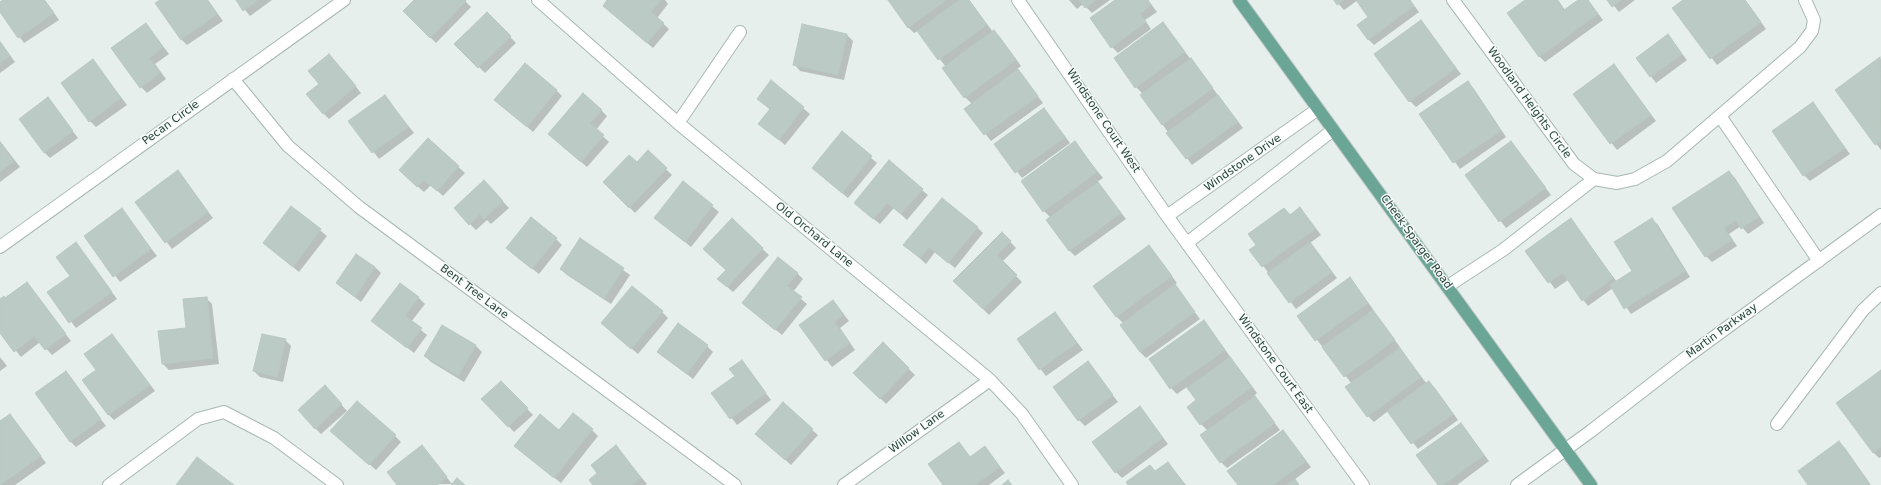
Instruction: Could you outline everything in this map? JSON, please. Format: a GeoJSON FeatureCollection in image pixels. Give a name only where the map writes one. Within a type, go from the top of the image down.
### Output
{"type":"FeatureCollection","features":[{"type":"Feature","properties":{"kind":"main road","name":"Cheek-Sparger Road"},"geometry":{"type":"LineString","coordinates":[[1239,0],[1591,485]]}},
{"type":"Feature","properties":{"kind":"street","name":"Pecan Circle"},"geometry":{"type":"LineString","coordinates":[[0,247],[344,0]]}},
{"type":"Feature","properties":{"kind":"street","name":"Old Orchard Lane"},"geometry":{"type":"LineString","coordinates":[[538,0],[678,123],[990,380],[1022,414],[1072,485]]}},
{"type":"Feature","properties":{"kind":"street","name":"Windstone Court West"},"geometry":{"type":"LineString","coordinates":[[1018,0],[1187,243]]}},
{"type":"Feature","properties":{"kind":"street","name":"Woodland Heights Circle"},"geometry":{"type":"LineString","coordinates":[[1453,0],[1574,164],[1594,179],[1617,183],[1635,178],[1667,161],[1800,47],[1812,31],[1814,20],[1805,0]]}},
{"type":"Feature","properties":{"kind":"street"},"geometry":{"type":"LineString","coordinates":[[678,123],[740,32]]}},
{"type":"Feature","properties":{"kind":"street","name":"Bent Tree Lane"},"geometry":{"type":"LineString","coordinates":[[233,79],[288,146],[359,207],[735,485]]}},
{"type":"Feature","properties":{"kind":"street","name":"Windstone Drive"},"geometry":{"type":"LineString","coordinates":[[1167,216],[1318,109]]}},
{"type":"Feature","properties":{"kind":"street"},"geometry":{"type":"LineString","coordinates":[[1720,116],[1819,261]]}},
{"type":"Feature","properties":{"kind":"street"},"geometry":{"type":"LineString","coordinates":[[1187,243],[1333,130]]}},
{"type":"Feature","properties":{"kind":"street"},"geometry":{"type":"LineString","coordinates":[[1448,286],[1503,250],[1594,179]]}},
{"type":"Feature","properties":{"kind":"street","name":"Martin Parkway"},"geometry":{"type":"LineString","coordinates":[[1517,485],[1566,450],[1684,359],[1881,215]]}},
{"type":"Feature","properties":{"kind":"street","name":"Windstone Court East"},"geometry":{"type":"LineString","coordinates":[[1187,243],[1363,485]]}},
{"type":"Feature","properties":{"kind":"street"},"geometry":{"type":"LineString","coordinates":[[1777,424],[1863,310],[1881,294]]}},
{"type":"Feature","properties":{"kind":"street","name":"Willow Lane"},"geometry":{"type":"LineString","coordinates":[[844,485],[990,380]]}},
{"type":"Feature","properties":{"kind":"street"},"geometry":{"type":"LineString","coordinates":[[109,485],[198,419],[224,412],[274,438],[337,485]]}},
{"type":"Feature","properties":{"kind":"building"},"geometry":{"type":"Polygon","coordinates":[[[3,0],[44,0],[54,13],[18,38],[0,12],[0,2],[3,0]]]}},
{"type":"Feature","properties":{"kind":"building"},"geometry":{"type":"Polygon","coordinates":[[[160,0],[207,0],[217,14],[181,40],[155,3],[160,0]]]}},
{"type":"Feature","properties":{"kind":"building"},"geometry":{"type":"Polygon","coordinates":[[[236,0],[258,0],[243,11],[236,0]]]}},
{"type":"Feature","properties":{"kind":"building"},"geometry":{"type":"Polygon","coordinates":[[[414,0],[466,1],[430,38],[403,11],[414,0]]]}},
{"type":"Feature","properties":{"kind":"building"},"geometry":{"type":"Polygon","coordinates":[[[607,0],[661,0],[651,12],[664,23],[647,43],[603,6],[607,0]]]}},
{"type":"Feature","properties":{"kind":"building"},"geometry":{"type":"Polygon","coordinates":[[[888,0],[946,0],[908,28],[888,0]]]}},
{"type":"Feature","properties":{"kind":"building"},"geometry":{"type":"Polygon","coordinates":[[[959,0],[969,0],[987,25],[938,60],[917,31],[959,0]]]}},
{"type":"Feature","properties":{"kind":"building"},"geometry":{"type":"Polygon","coordinates":[[[1079,0],[1096,0],[1085,8],[1079,0]]]}},
{"type":"Feature","properties":{"kind":"building"},"geometry":{"type":"Polygon","coordinates":[[[1115,0],[1148,0],[1151,5],[1140,14],[1146,22],[1111,48],[1090,18],[1115,0]]]}},
{"type":"Feature","properties":{"kind":"building"},"geometry":{"type":"Polygon","coordinates":[[[1334,0],[1344,0],[1337,5],[1334,0]]]}},
{"type":"Feature","properties":{"kind":"building"},"geometry":{"type":"Polygon","coordinates":[[[1356,0],[1410,0],[1414,6],[1368,40],[1357,25],[1368,17],[1356,0]]]}},
{"type":"Feature","properties":{"kind":"building"},"geometry":{"type":"Polygon","coordinates":[[[1525,0],[1557,0],[1564,10],[1578,0],[1588,0],[1598,14],[1539,57],[1507,13],[1525,0]]]}},
{"type":"Feature","properties":{"kind":"building"},"geometry":{"type":"Polygon","coordinates":[[[1607,0],[1621,0],[1612,7],[1607,0]]]}},
{"type":"Feature","properties":{"kind":"building"},"geometry":{"type":"Polygon","coordinates":[[[1683,0],[1745,0],[1761,22],[1710,59],[1672,8],[1683,0]]]}},
{"type":"Feature","properties":{"kind":"building"},"geometry":{"type":"Polygon","coordinates":[[[487,12],[511,36],[478,68],[454,44],[487,12]]]}},
{"type":"Feature","properties":{"kind":"building"},"geometry":{"type":"Polygon","coordinates":[[[1421,20],[1456,68],[1409,102],[1374,54],[1421,20]]]}},
{"type":"Feature","properties":{"kind":"building"},"geometry":{"type":"Polygon","coordinates":[[[1163,22],[1185,52],[1135,88],[1114,58],[1163,22]]]}},
{"type":"Feature","properties":{"kind":"building"},"geometry":{"type":"Polygon","coordinates":[[[146,23],[163,47],[149,58],[160,73],[140,88],[111,48],[146,23]]]}},
{"type":"Feature","properties":{"kind":"building"},"geometry":{"type":"Polygon","coordinates":[[[802,24],[847,34],[838,75],[793,65],[802,24]]]}},
{"type":"Feature","properties":{"kind":"building"},"geometry":{"type":"Polygon","coordinates":[[[994,30],[1016,60],[964,98],[942,68],[994,30]]]}},
{"type":"Feature","properties":{"kind":"building"},"geometry":{"type":"Polygon","coordinates":[[[1668,34],[1682,54],[1650,77],[1636,58],[1668,34]]]}},
{"type":"Feature","properties":{"kind":"building"},"geometry":{"type":"Polygon","coordinates":[[[0,42],[10,56],[0,63],[0,42]]]}},
{"type":"Feature","properties":{"kind":"building"},"geometry":{"type":"Polygon","coordinates":[[[329,54],[356,86],[323,114],[306,94],[319,84],[308,71],[329,54]]]}},
{"type":"Feature","properties":{"kind":"building"},"geometry":{"type":"Polygon","coordinates":[[[1880,57],[1881,141],[1875,145],[1835,90],[1880,57]]]}},
{"type":"Feature","properties":{"kind":"building"},"geometry":{"type":"Polygon","coordinates":[[[1191,58],[1213,88],[1162,125],[1140,95],[1191,58]]]}},
{"type":"Feature","properties":{"kind":"building"},"geometry":{"type":"Polygon","coordinates":[[[93,59],[121,98],[89,122],[61,83],[93,59]]]}},
{"type":"Feature","properties":{"kind":"building"},"geometry":{"type":"Polygon","coordinates":[[[525,63],[557,90],[527,127],[494,100],[525,63]]]}},
{"type":"Feature","properties":{"kind":"building"},"geometry":{"type":"Polygon","coordinates":[[[1614,64],[1651,115],[1610,144],[1573,94],[1614,64]]]}},
{"type":"Feature","properties":{"kind":"building"},"geometry":{"type":"Polygon","coordinates":[[[1018,69],[1038,96],[984,135],[964,109],[1018,69]]]}},
{"type":"Feature","properties":{"kind":"building"},"geometry":{"type":"Polygon","coordinates":[[[771,80],[804,107],[779,140],[758,124],[770,109],[757,99],[771,80]]]}},
{"type":"Feature","properties":{"kind":"building"},"geometry":{"type":"Polygon","coordinates":[[[1468,81],[1501,131],[1453,163],[1419,114],[1468,81]]]}},
{"type":"Feature","properties":{"kind":"building"},"geometry":{"type":"Polygon","coordinates":[[[583,93],[602,110],[590,123],[604,135],[581,162],[548,134],[583,93]]]}},
{"type":"Feature","properties":{"kind":"building"},"geometry":{"type":"Polygon","coordinates":[[[385,95],[408,127],[372,153],[348,121],[385,95]]]}},
{"type":"Feature","properties":{"kind":"building"},"geometry":{"type":"Polygon","coordinates":[[[1218,95],[1238,122],[1186,159],[1166,133],[1218,95]]]}},
{"type":"Feature","properties":{"kind":"building"},"geometry":{"type":"Polygon","coordinates":[[[48,97],[73,131],[44,153],[19,119],[48,97]]]}},
{"type":"Feature","properties":{"kind":"building"},"geometry":{"type":"Polygon","coordinates":[[[1813,102],[1845,148],[1803,176],[1772,131],[1813,102]]]}},
{"type":"Feature","properties":{"kind":"building"},"geometry":{"type":"Polygon","coordinates":[[[1044,108],[1065,137],[1015,173],[994,144],[1044,108]]]}},
{"type":"Feature","properties":{"kind":"building"},"geometry":{"type":"Polygon","coordinates":[[[842,131],[872,156],[842,193],[812,168],[842,131]]]}},
{"type":"Feature","properties":{"kind":"building"},"geometry":{"type":"Polygon","coordinates":[[[428,138],[459,166],[437,191],[424,180],[417,187],[399,170],[428,138]]]}},
{"type":"Feature","properties":{"kind":"building"},"geometry":{"type":"Polygon","coordinates":[[[1075,141],[1097,172],[1043,212],[1021,181],[1075,141]]]}},
{"type":"Feature","properties":{"kind":"building"},"geometry":{"type":"Polygon","coordinates":[[[1511,141],[1546,188],[1499,222],[1465,175],[1511,141]]]}},
{"type":"Feature","properties":{"kind":"building"},"geometry":{"type":"Polygon","coordinates":[[[0,142],[14,161],[0,172],[0,142]]]}},
{"type":"Feature","properties":{"kind":"building"},"geometry":{"type":"Polygon","coordinates":[[[648,150],[667,168],[629,208],[603,182],[629,155],[637,162],[648,150]]]}},
{"type":"Feature","properties":{"kind":"building"},"geometry":{"type":"Polygon","coordinates":[[[889,160],[923,189],[901,214],[887,203],[873,219],[854,203],[889,160]]]}},
{"type":"Feature","properties":{"kind":"building"},"geometry":{"type":"Polygon","coordinates":[[[178,170],[208,212],[165,243],[135,202],[178,170]]]}},
{"type":"Feature","properties":{"kind":"building"},"geometry":{"type":"Polygon","coordinates":[[[1729,171],[1759,217],[1741,229],[1736,220],[1724,228],[1732,240],[1705,257],[1672,208],[1729,171]]]}},
{"type":"Feature","properties":{"kind":"building"},"geometry":{"type":"Polygon","coordinates":[[[484,180],[503,201],[484,219],[480,214],[469,225],[454,208],[484,180]]]}},
{"type":"Feature","properties":{"kind":"building"},"geometry":{"type":"Polygon","coordinates":[[[683,181],[713,205],[685,242],[654,218],[683,181]]]}},
{"type":"Feature","properties":{"kind":"building"},"geometry":{"type":"Polygon","coordinates":[[[1098,182],[1121,213],[1069,251],[1046,220],[1098,182]]]}},
{"type":"Feature","properties":{"kind":"building"},"geometry":{"type":"Polygon","coordinates":[[[942,198],[978,227],[948,263],[929,247],[920,258],[903,245],[942,198]]]}},
{"type":"Feature","properties":{"kind":"building"},"geometry":{"type":"Polygon","coordinates":[[[291,206],[321,229],[293,267],[263,243],[291,206]]]}},
{"type":"Feature","properties":{"kind":"building"},"geometry":{"type":"Polygon","coordinates":[[[1300,207],[1315,229],[1262,267],[1249,250],[1256,245],[1248,234],[1284,208],[1290,215],[1300,207]]]}},
{"type":"Feature","properties":{"kind":"building"},"geometry":{"type":"Polygon","coordinates":[[[122,208],[151,249],[113,277],[84,236],[122,208]]]}},
{"type":"Feature","properties":{"kind":"building"},"geometry":{"type":"Polygon","coordinates":[[[531,217],[557,238],[532,269],[506,248],[531,217]]]}},
{"type":"Feature","properties":{"kind":"building"},"geometry":{"type":"Polygon","coordinates":[[[732,218],[763,248],[727,287],[717,279],[726,270],[703,249],[732,218]]]}},
{"type":"Feature","properties":{"kind":"building"},"geometry":{"type":"Polygon","coordinates":[[[1571,218],[1613,278],[1582,301],[1563,273],[1548,283],[1525,251],[1571,218]]]}},
{"type":"Feature","properties":{"kind":"building"},"geometry":{"type":"Polygon","coordinates":[[[1652,218],[1685,271],[1624,309],[1610,285],[1632,271],[1614,242],[1652,218]]]}},
{"type":"Feature","properties":{"kind":"building"},"geometry":{"type":"Polygon","coordinates":[[[1002,232],[1011,241],[997,255],[1017,275],[983,309],[953,281],[1002,232]]]}},
{"type":"Feature","properties":{"kind":"building"},"geometry":{"type":"Polygon","coordinates":[[[580,238],[624,268],[604,299],[560,269],[580,238]]]}},
{"type":"Feature","properties":{"kind":"building"},"geometry":{"type":"Polygon","coordinates":[[[76,242],[112,292],[69,323],[47,292],[70,276],[56,257],[76,242]]]}},
{"type":"Feature","properties":{"kind":"building"},"geometry":{"type":"Polygon","coordinates":[[[1310,242],[1332,272],[1289,303],[1267,273],[1310,242]]]}},
{"type":"Feature","properties":{"kind":"building"},"geometry":{"type":"Polygon","coordinates":[[[1149,245],[1172,276],[1116,317],[1093,286],[1149,245]]]}},
{"type":"Feature","properties":{"kind":"building"},"geometry":{"type":"Polygon","coordinates":[[[356,254],[375,267],[355,297],[336,283],[356,254]]]}},
{"type":"Feature","properties":{"kind":"building"},"geometry":{"type":"Polygon","coordinates":[[[778,257],[798,273],[787,286],[802,297],[775,330],[742,303],[778,257]]]}},
{"type":"Feature","properties":{"kind":"building"},"geometry":{"type":"Polygon","coordinates":[[[1350,277],[1368,303],[1315,341],[1297,316],[1350,277]]]}},
{"type":"Feature","properties":{"kind":"building"},"geometry":{"type":"Polygon","coordinates":[[[27,282],[66,334],[45,350],[34,336],[14,352],[0,333],[0,299],[4,296],[5,298],[27,282]]]}},
{"type":"Feature","properties":{"kind":"building"},"geometry":{"type":"Polygon","coordinates":[[[400,283],[419,297],[405,316],[422,328],[407,348],[371,321],[400,283]]]}},
{"type":"Feature","properties":{"kind":"building"},"geometry":{"type":"Polygon","coordinates":[[[1175,284],[1195,312],[1140,352],[1120,325],[1175,284]]]}},
{"type":"Feature","properties":{"kind":"building"},"geometry":{"type":"Polygon","coordinates":[[[632,286],[663,311],[631,349],[601,323],[632,286]]]}},
{"type":"Feature","properties":{"kind":"building"},"geometry":{"type":"Polygon","coordinates":[[[207,297],[213,358],[162,364],[158,331],[186,328],[183,299],[207,297]]]}},
{"type":"Feature","properties":{"kind":"building"},"geometry":{"type":"Polygon","coordinates":[[[833,300],[844,315],[834,322],[850,343],[825,361],[799,325],[833,300]]]}},
{"type":"Feature","properties":{"kind":"building"},"geometry":{"type":"Polygon","coordinates":[[[1373,310],[1395,340],[1344,377],[1322,347],[1373,310]]]}},
{"type":"Feature","properties":{"kind":"building"},"geometry":{"type":"Polygon","coordinates":[[[1055,312],[1077,343],[1039,370],[1017,339],[1055,312]]]}},
{"type":"Feature","properties":{"kind":"building"},"geometry":{"type":"Polygon","coordinates":[[[1204,320],[1225,350],[1170,389],[1149,359],[1204,320]]]}},
{"type":"Feature","properties":{"kind":"building"},"geometry":{"type":"Polygon","coordinates":[[[678,323],[708,345],[687,374],[657,352],[678,323]]]}},
{"type":"Feature","properties":{"kind":"building"},"geometry":{"type":"Polygon","coordinates":[[[442,325],[476,345],[458,376],[424,356],[442,325]]]}},
{"type":"Feature","properties":{"kind":"building"},"geometry":{"type":"Polygon","coordinates":[[[112,334],[150,385],[108,415],[82,380],[96,370],[84,354],[112,334]]]}},
{"type":"Feature","properties":{"kind":"building"},"geometry":{"type":"Polygon","coordinates":[[[262,334],[286,339],[277,377],[253,371],[262,334]]]}},
{"type":"Feature","properties":{"kind":"building"},"geometry":{"type":"Polygon","coordinates":[[[883,342],[909,368],[880,399],[853,373],[883,342]]]}},
{"type":"Feature","properties":{"kind":"building"},"geometry":{"type":"Polygon","coordinates":[[[1400,348],[1421,377],[1367,417],[1345,387],[1400,348]]]}},
{"type":"Feature","properties":{"kind":"building"},"geometry":{"type":"Polygon","coordinates":[[[1230,357],[1252,387],[1200,425],[1187,407],[1196,400],[1187,388],[1230,357]]]}},
{"type":"Feature","properties":{"kind":"building"},"geometry":{"type":"Polygon","coordinates":[[[742,360],[766,393],[730,419],[711,393],[735,376],[729,369],[742,360]]]}},
{"type":"Feature","properties":{"kind":"building"},"geometry":{"type":"Polygon","coordinates":[[[1088,361],[1113,395],[1078,421],[1053,387],[1088,361]]]}},
{"type":"Feature","properties":{"kind":"building"},"geometry":{"type":"Polygon","coordinates":[[[1881,370],[1881,447],[1873,453],[1836,403],[1881,370]]]}},
{"type":"Feature","properties":{"kind":"building"},"geometry":{"type":"Polygon","coordinates":[[[66,371],[101,419],[70,442],[35,393],[66,371]]]}},
{"type":"Feature","properties":{"kind":"building"},"geometry":{"type":"Polygon","coordinates":[[[501,381],[528,408],[508,427],[481,399],[501,381]]]}},
{"type":"Feature","properties":{"kind":"building"},"geometry":{"type":"Polygon","coordinates":[[[1429,381],[1453,414],[1411,444],[1387,411],[1429,381]]]}},
{"type":"Feature","properties":{"kind":"building"},"geometry":{"type":"Polygon","coordinates":[[[325,385],[342,404],[315,429],[298,410],[325,385]]]}},
{"type":"Feature","properties":{"kind":"building"},"geometry":{"type":"Polygon","coordinates":[[[1255,396],[1275,423],[1220,463],[1200,435],[1255,396]]]}},
{"type":"Feature","properties":{"kind":"building"},"geometry":{"type":"Polygon","coordinates":[[[357,401],[396,435],[369,465],[330,431],[357,401]]]}},
{"type":"Feature","properties":{"kind":"building"},"geometry":{"type":"Polygon","coordinates":[[[783,402],[813,429],[785,460],[755,434],[783,402]]]}},
{"type":"Feature","properties":{"kind":"building"},"geometry":{"type":"Polygon","coordinates":[[[1140,406],[1163,438],[1115,473],[1092,442],[1140,406]]]}},
{"type":"Feature","properties":{"kind":"building"},"geometry":{"type":"Polygon","coordinates":[[[573,413],[593,429],[554,478],[514,446],[540,414],[559,430],[573,413]]]}},
{"type":"Feature","properties":{"kind":"building"},"geometry":{"type":"Polygon","coordinates":[[[10,414],[41,456],[0,485],[0,421],[10,414]]]}},
{"type":"Feature","properties":{"kind":"building"},"geometry":{"type":"Polygon","coordinates":[[[1461,423],[1484,455],[1443,485],[1438,485],[1416,455],[1461,423]]]}},
{"type":"Feature","properties":{"kind":"building"},"geometry":{"type":"Polygon","coordinates":[[[1283,430],[1306,461],[1273,485],[1238,485],[1227,471],[1283,430]]]}},
{"type":"Feature","properties":{"kind":"building"},"geometry":{"type":"Polygon","coordinates":[[[1839,441],[1870,485],[1808,485],[1798,471],[1839,441]]]}},
{"type":"Feature","properties":{"kind":"building"},"geometry":{"type":"Polygon","coordinates":[[[959,442],[970,457],[985,446],[1000,467],[975,485],[943,485],[928,464],[959,442]]]}},
{"type":"Feature","properties":{"kind":"building"},"geometry":{"type":"Polygon","coordinates":[[[422,445],[447,477],[437,485],[397,485],[387,472],[422,445]]]}},
{"type":"Feature","properties":{"kind":"building"},"geometry":{"type":"Polygon","coordinates":[[[616,445],[641,478],[632,485],[593,485],[589,480],[597,473],[591,465],[616,445]]]}},
{"type":"Feature","properties":{"kind":"building"},"geometry":{"type":"Polygon","coordinates":[[[197,457],[234,485],[176,485],[197,457]]]}},
{"type":"Feature","properties":{"kind":"building"},"geometry":{"type":"Polygon","coordinates":[[[1168,462],[1185,485],[1128,485],[1126,482],[1150,465],[1155,471],[1168,462]]]}},
{"type":"Feature","properties":{"kind":"building"},"geometry":{"type":"Polygon","coordinates":[[[457,478],[465,485],[451,485],[457,478]]]}},
{"type":"Feature","properties":{"kind":"building"},"geometry":{"type":"Polygon","coordinates":[[[1295,479],[1299,485],[1286,485],[1295,479]]]}},
{"type":"Feature","properties":{"kind":"building"},"geometry":{"type":"Polygon","coordinates":[[[1008,480],[1012,485],[1002,485],[1008,480]]]}}]}
